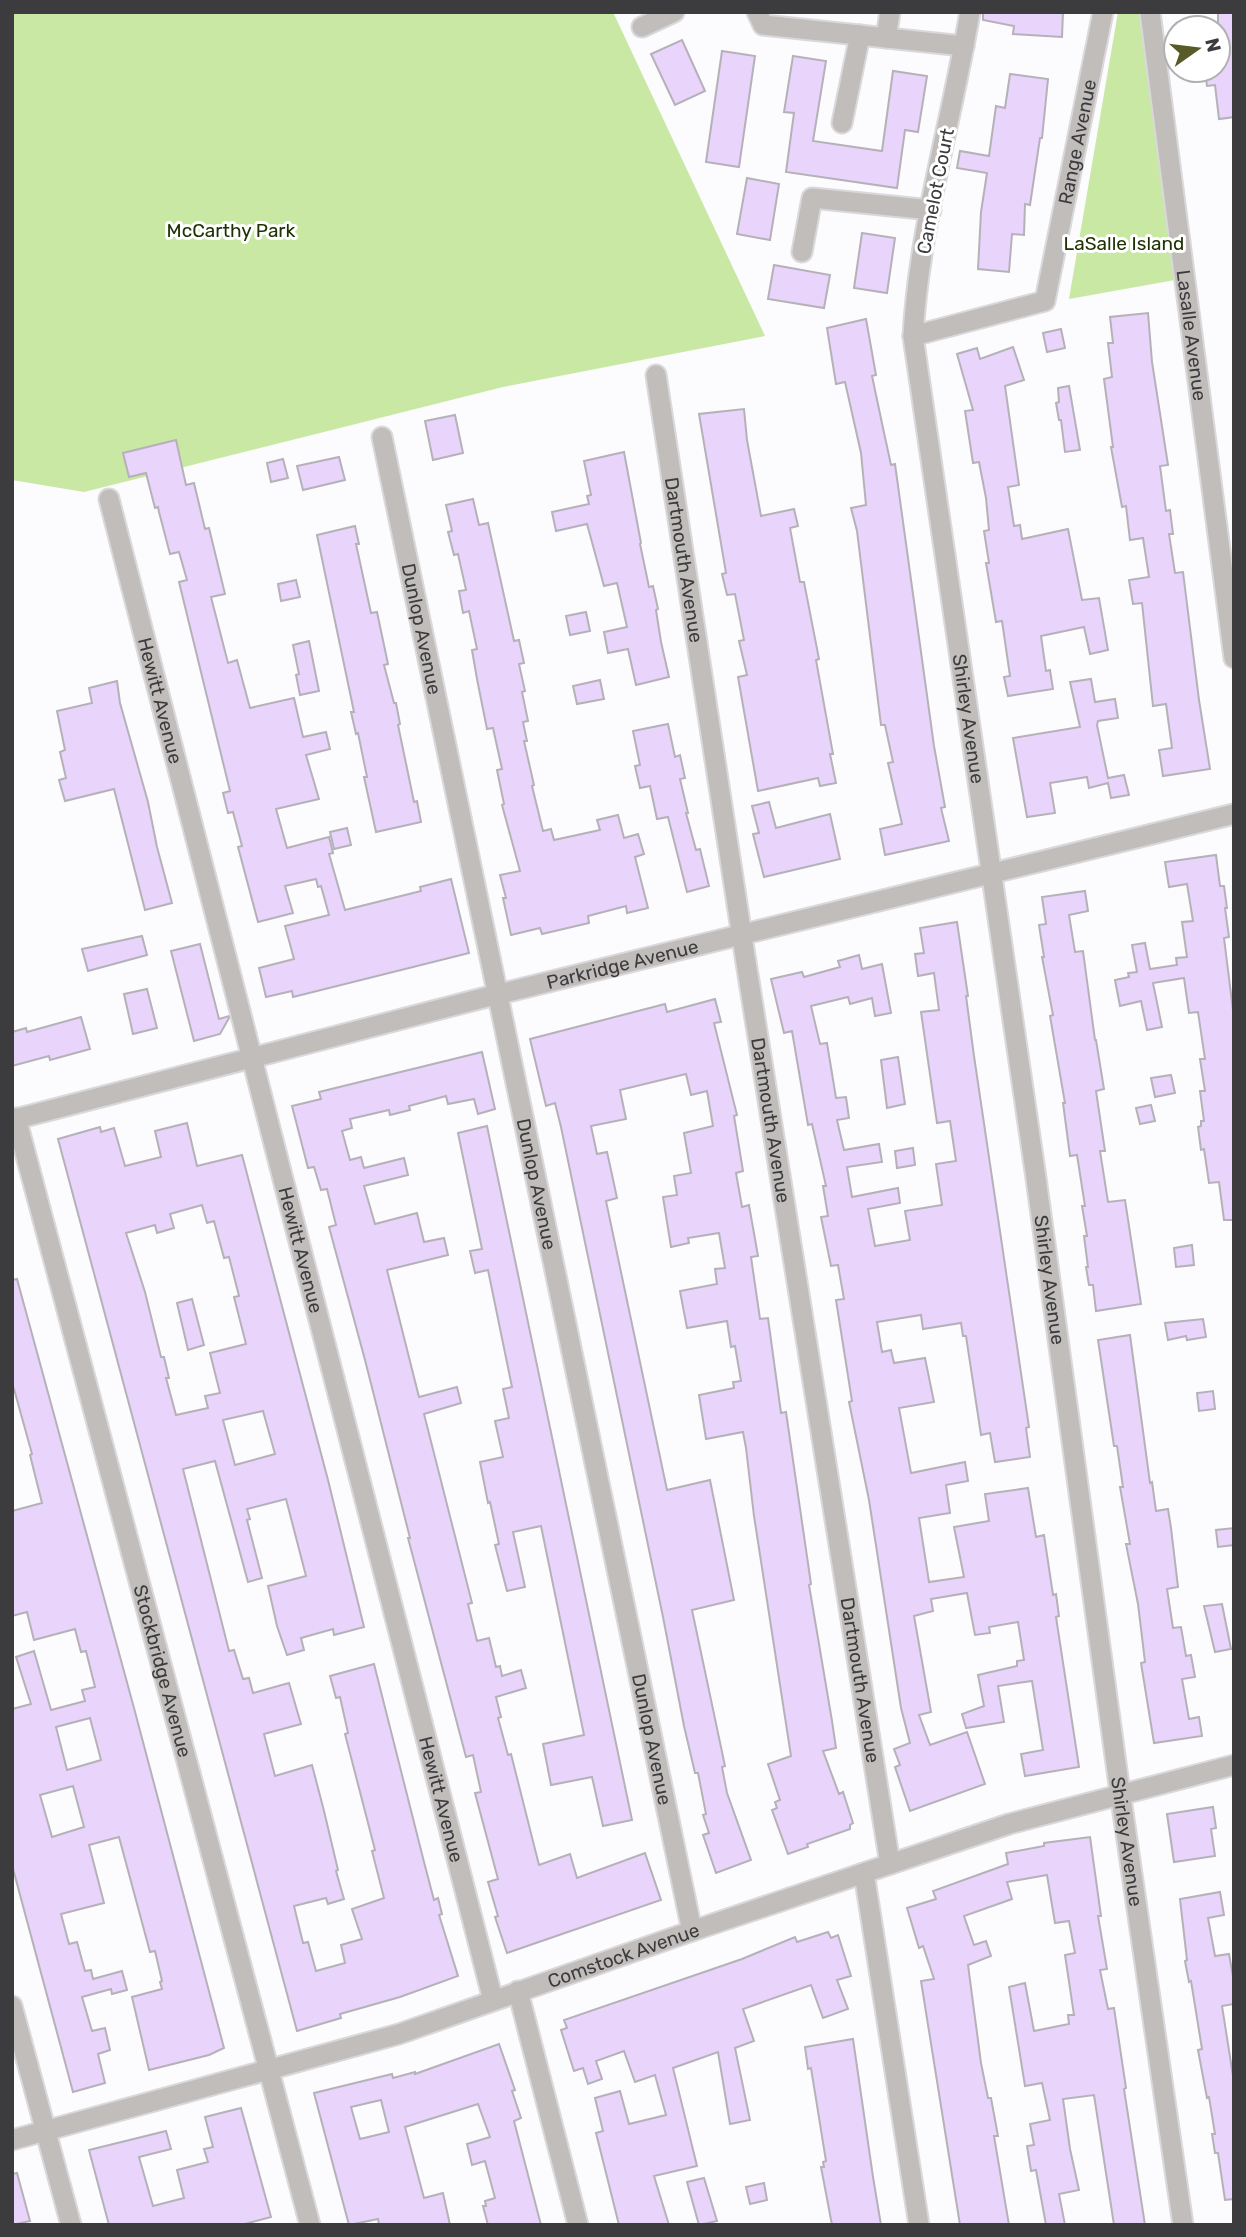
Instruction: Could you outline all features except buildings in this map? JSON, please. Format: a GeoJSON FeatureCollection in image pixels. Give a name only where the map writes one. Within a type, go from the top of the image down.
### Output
{"type":"FeatureCollection","features":[{"type":"Feature","properties":{"kind":"street"},"geometry":{"type":"LineString","coordinates":[[642,27],[674,12]]}},
{"type":"Feature","properties":{"kind":"street"},"geometry":{"type":"LineString","coordinates":[[757,12],[763,25],[964,46]]}},
{"type":"Feature","properties":{"kind":"street"},"geometry":{"type":"LineString","coordinates":[[886,38],[891,12]]}},
{"type":"Feature","properties":{"kind":"street","name":"Camelot Court"},"geometry":{"type":"LineString","coordinates":[[913,336],[914,305],[930,209],[970,12]]}},
{"type":"Feature","properties":{"kind":"street","name":"Range Avenue"},"geometry":{"type":"LineString","coordinates":[[913,336],[1045,301],[1103,12]]}},
{"type":"Feature","properties":{"kind":"street","name":"Lasalle Avenue"},"geometry":{"type":"LineString","coordinates":[[1150,12],[1234,658]]}},
{"type":"Feature","properties":{"kind":"street"},"geometry":{"type":"LineString","coordinates":[[842,122],[860,35]]}},
{"type":"Feature","properties":{"kind":"street"},"geometry":{"type":"LineString","coordinates":[[802,252],[811,198],[930,209]]}},
{"type":"Feature","properties":{"kind":"street","name":"Shirley Avenue"},"geometry":{"type":"LineString","coordinates":[[913,336],[1183,2225]]}},
{"type":"Feature","properties":{"kind":"street","name":"Dartmouth Avenue"},"geometry":{"type":"LineString","coordinates":[[656,375],[890,1864]]}},
{"type":"Feature","properties":{"kind":"street","name":"Dunlop Avenue"},"geometry":{"type":"LineString","coordinates":[[382,437],[692,1931]]}},
{"type":"Feature","properties":{"kind":"street","name":"Hewitt Avenue"},"geometry":{"type":"LineString","coordinates":[[109,499],[493,2000]]}},
{"type":"Feature","properties":{"kind":"street","name":"Parkridge Avenue"},"geometry":{"type":"LineString","coordinates":[[14,1119],[498,995],[1234,814]]}},
{"type":"Feature","properties":{"kind":"street","name":"Stockbridge Avenue"},"geometry":{"type":"LineString","coordinates":[[14,1119],[310,2225]]}},
{"type":"Feature","properties":{"kind":"street","name":"Comstock Avenue"},"geometry":{"type":"LineString","coordinates":[[12,2140],[399,2034],[1009,1824],[1234,1765]]}},
{"type":"Feature","properties":{"kind":"street"},"geometry":{"type":"LineString","coordinates":[[864,1873],[919,2225]]}},
{"type":"Feature","properties":{"kind":"street"},"geometry":{"type":"LineString","coordinates":[[518,1991],[579,2225]]}},
{"type":"Feature","properties":{"kind":"street"},"geometry":{"type":"LineString","coordinates":[[12,2007],[71,2225]]}},
{"type":"Feature","properties":{"kind":"green space","name":"McCarthy Park"},"geometry":{"type":"Polygon","coordinates":[[[12,12],[613,12],[765,336],[503,387],[84,492],[12,480],[12,12]]]}},
{"type":"Feature","properties":{"kind":"green space","name":"LaSalle Island"},"geometry":{"type":"Polygon","coordinates":[[[1118,12],[1139,12],[1175,280],[1069,299],[1118,12]]]}}]}
